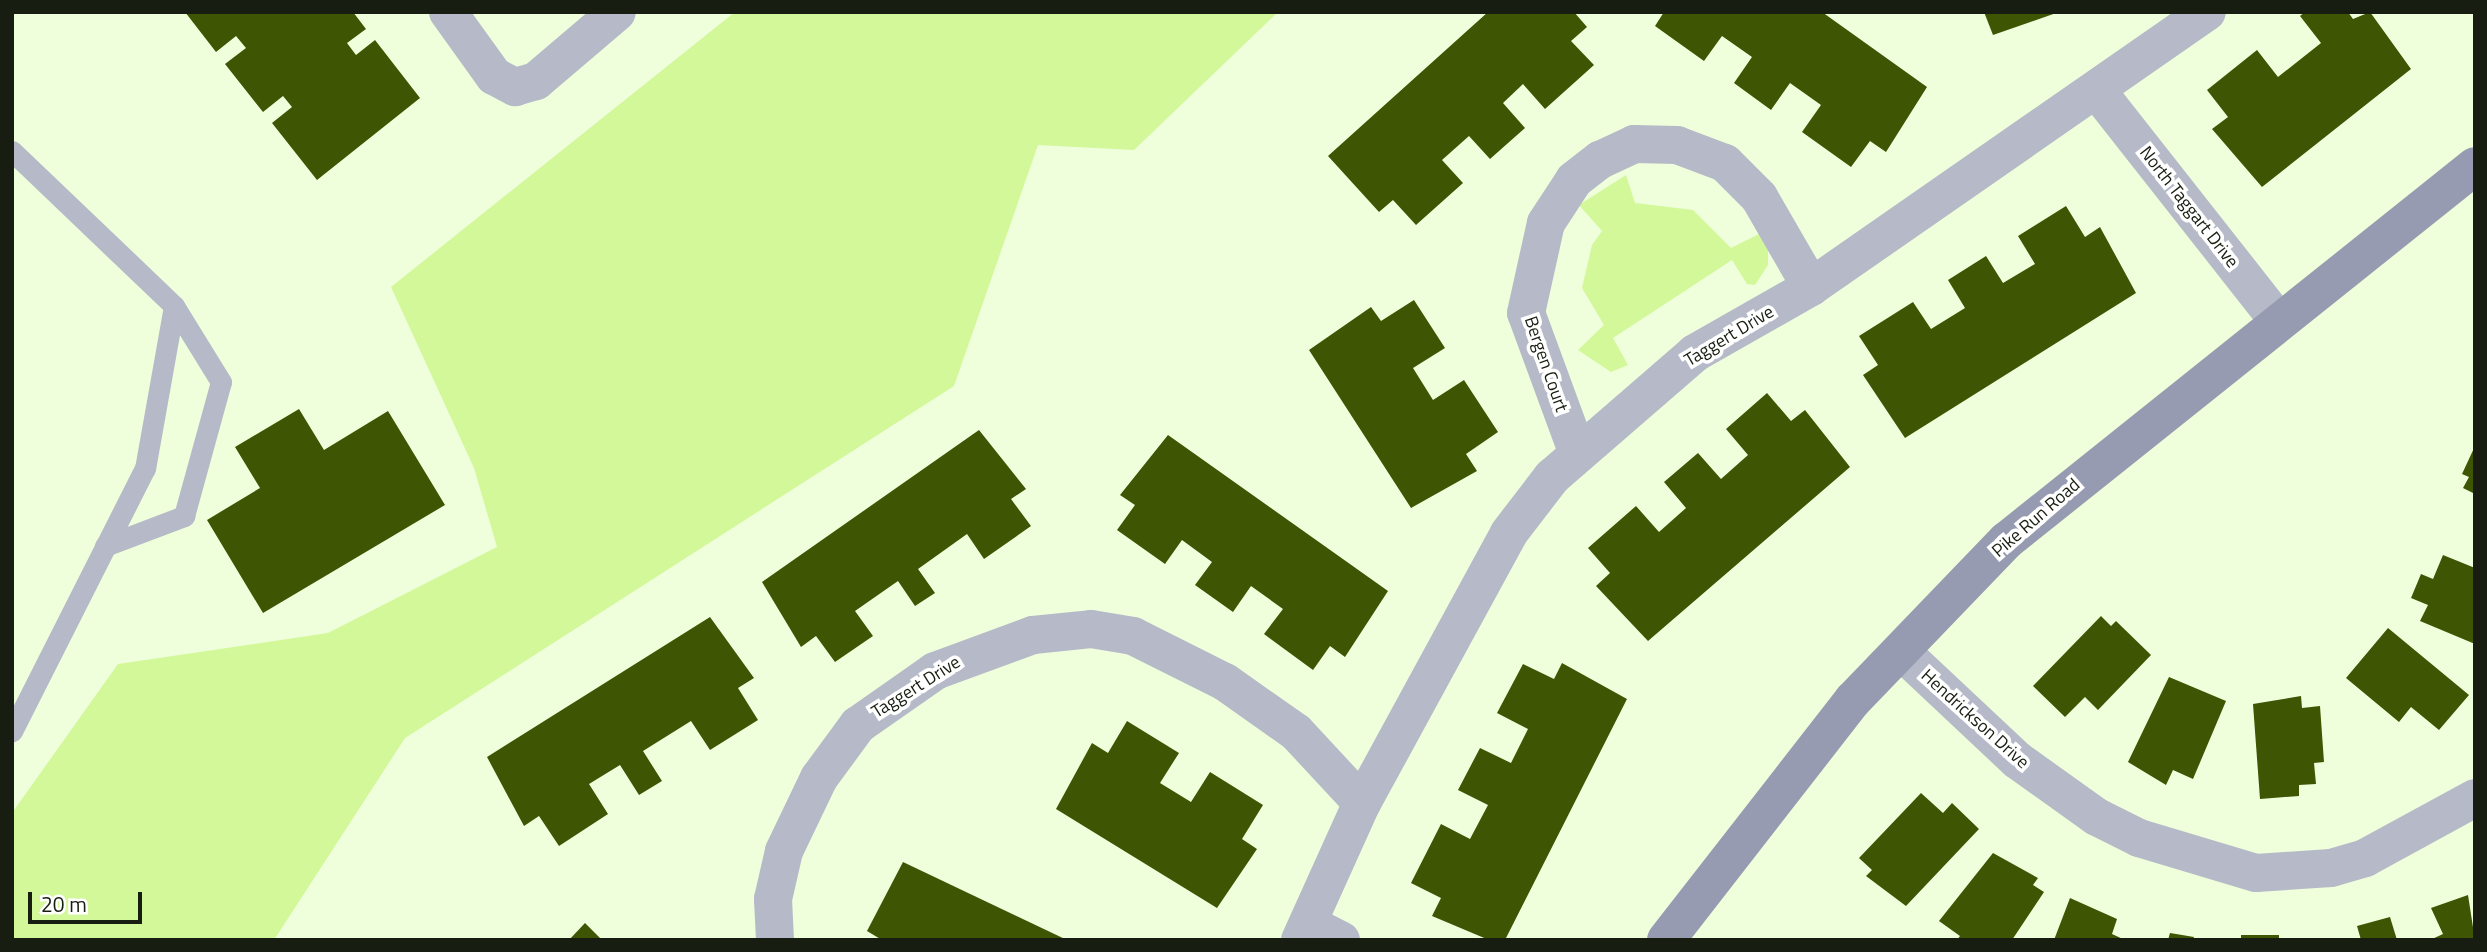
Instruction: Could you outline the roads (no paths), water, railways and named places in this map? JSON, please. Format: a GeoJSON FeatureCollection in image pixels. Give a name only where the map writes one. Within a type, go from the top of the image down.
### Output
{"type":"FeatureCollection","features":[{"type":"Feature","properties":{"kind":"street"},"geometry":{"type":"LineString","coordinates":[[448,12],[494,76],[516,87],[536,81],[617,12]]}},
{"type":"Feature","properties":{"kind":"street","name":"Taggert Drive"},"geometry":{"type":"LineString","coordinates":[[1317,934],[1362,803],[1509,533],[1578,454],[1695,353],[1811,287],[2099,93],[2198,16]]}},
{"type":"Feature","properties":{"kind":"street","name":"North Taggart Drive"},"geometry":{"type":"LineString","coordinates":[[2099,93],[2278,321]]}},
{"type":"Feature","properties":{"kind":"street","name":"Bergen Court"},"geometry":{"type":"LineString","coordinates":[[1578,454],[1526,313],[1546,223],[1574,180],[1600,160],[1634,144],[1677,145],[1725,163],[1759,197],[1811,287]]}},
{"type":"Feature","properties":{"kind":"street","name":"Pike Run Road"},"geometry":{"type":"LineString","coordinates":[[1665,940],[1777,791],[2006,541],[2475,166]]}},
{"type":"Feature","properties":{"kind":"street","name":"Taggert Drive"},"geometry":{"type":"LineString","coordinates":[[775,940],[774,899],[785,851],[819,778],[858,724],[935,671],[1033,635],[1091,629],[1133,636],[1225,682],[1296,732],[1362,803]]}},
{"type":"Feature","properties":{"kind":"street","name":"Hendrickson Drive"},"geometry":{"type":"LineString","coordinates":[[1902,652],[2017,761],[2097,817],[2139,838],[2256,873],[2330,868],[2365,858],[2475,798]]}},
{"type":"Feature","properties":{"kind":"lane"},"geometry":{"type":"LineString","coordinates":[[12,151],[174,306],[221,383],[184,516],[105,545]]}},
{"type":"Feature","properties":{"kind":"lane"},"geometry":{"type":"LineString","coordinates":[[12,730],[145,468],[174,306]]}}]}
